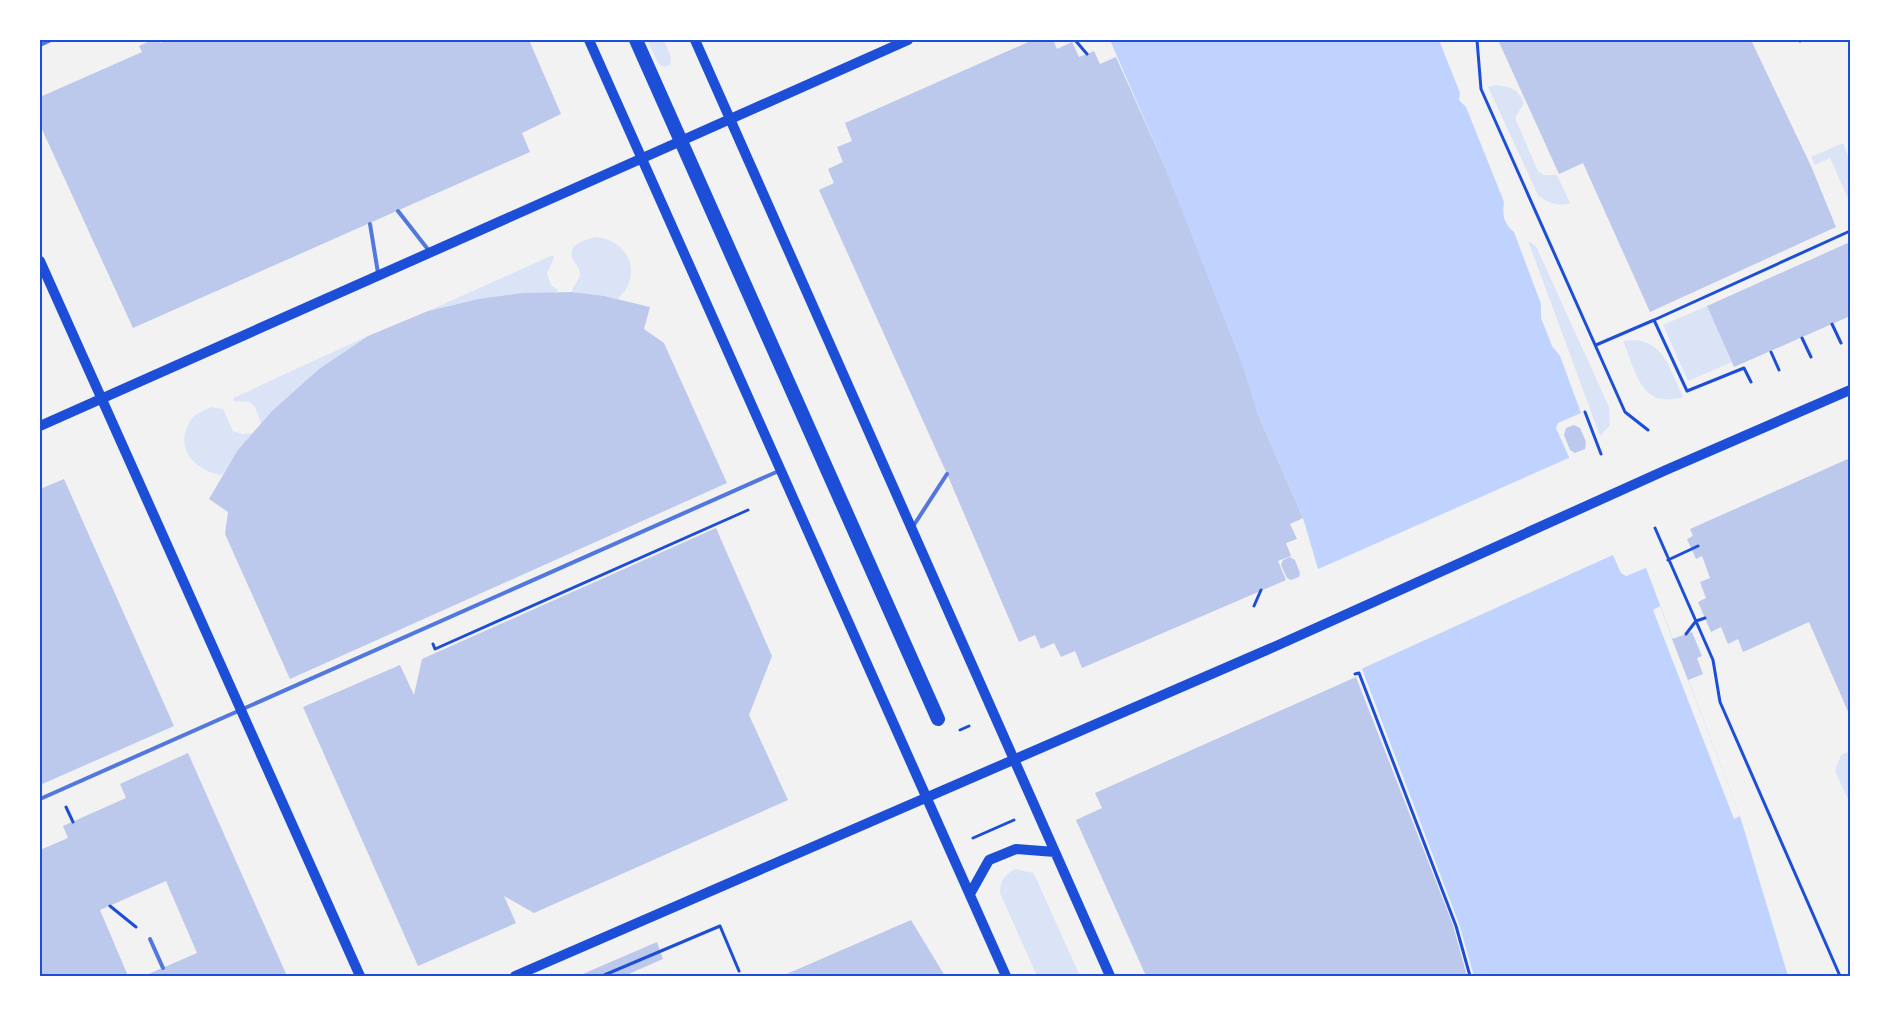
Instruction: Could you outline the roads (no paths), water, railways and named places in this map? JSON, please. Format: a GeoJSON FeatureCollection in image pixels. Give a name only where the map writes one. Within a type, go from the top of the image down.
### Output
{"type":"FeatureCollection","features":[{"type":"Feature","properties":{"kind":"highway"},"geometry":{"type":"LineString","coordinates":[[636,40],[938,719]]}},
{"type":"Feature","properties":{"kind":"main road"},"geometry":{"type":"LineString","coordinates":[[589,40],[782,470],[925,798],[1006,976]]}},
{"type":"Feature","properties":{"kind":"main road"},"geometry":{"type":"LineString","coordinates":[[695,40],[1110,976]]}},
{"type":"Feature","properties":{"kind":"main road"},"geometry":{"type":"LineString","coordinates":[[40,426],[908,40]]}},
{"type":"Feature","properties":{"kind":"main road"},"geometry":{"type":"LineString","coordinates":[[40,261],[360,976]]}},
{"type":"Feature","properties":{"kind":"main road"},"geometry":{"type":"LineString","coordinates":[[515,976],[1322,626],[1599,500],[1850,390]]}},
{"type":"Feature","properties":{"kind":"main road"},"geometry":{"type":"LineString","coordinates":[[970,894],[989,860],[1016,849],[1055,852]]}},
{"type":"Feature","properties":{"kind":"lane"},"geometry":{"type":"LineString","coordinates":[[40,45],[51,40]]}},
{"type":"Feature","properties":{"kind":"lane"},"geometry":{"type":"LineString","coordinates":[[398,211],[430,252]]}},
{"type":"Feature","properties":{"kind":"lane"},"geometry":{"type":"LineString","coordinates":[[370,224],[378,275]]}},
{"type":"Feature","properties":{"kind":"lane"},"geometry":{"type":"LineString","coordinates":[[40,799],[782,470]]}},
{"type":"Feature","properties":{"kind":"lane"},"geometry":{"type":"LineString","coordinates":[[912,528],[947,474]]}},
{"type":"Feature","properties":{"kind":"lane"},"geometry":{"type":"LineString","coordinates":[[150,939],[163,968]]}},
{"type":"Feature","properties":{"kind":"water"},"geometry":{"type":"Polygon","coordinates":[[[1110,40],[1439,40],[1460,93],[1459,100],[1466,107],[1504,202],[1503,211],[1505,219],[1508,226],[1514,232],[1541,304],[1541,318],[1552,346],[1560,356],[1581,413],[1558,423],[1556,428],[1621,573],[1626,576],[1646,568],[1740,816],[1788,976],[1474,976],[1459,924],[1362,669],[1318,569],[1303,518],[1257,412],[1163,162],[1110,40]]]}}]}
